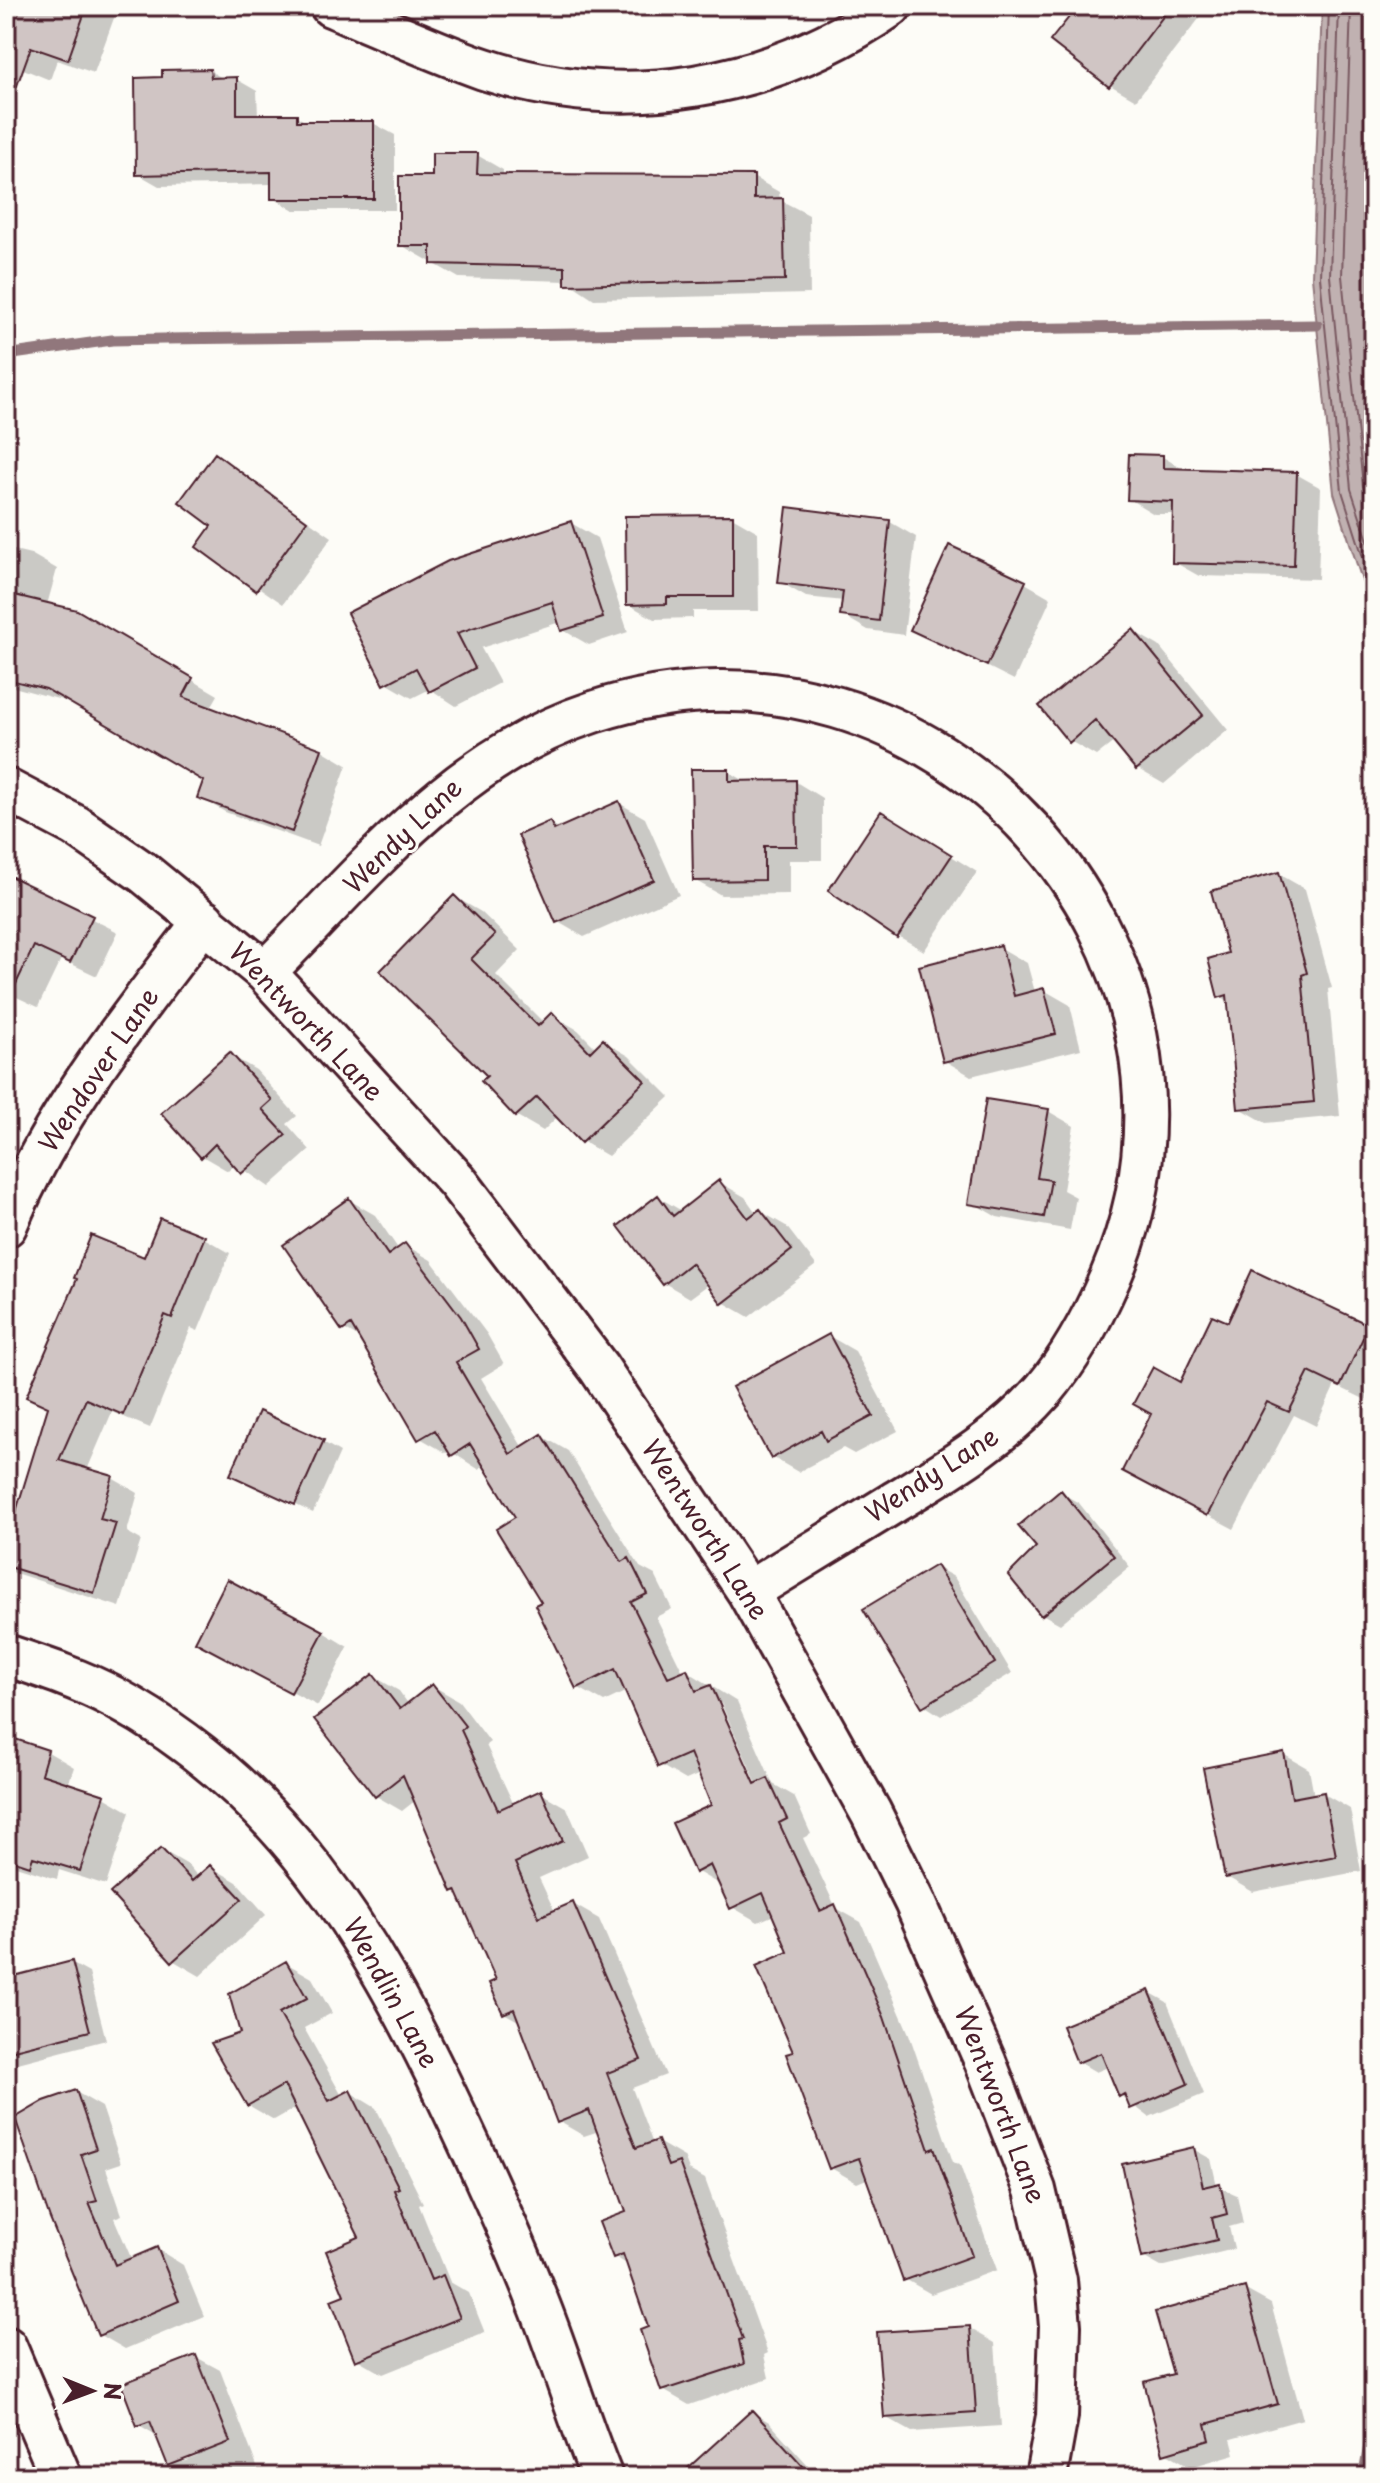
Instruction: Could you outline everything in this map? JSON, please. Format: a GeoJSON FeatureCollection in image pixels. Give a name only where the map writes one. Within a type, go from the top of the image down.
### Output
{"type":"FeatureCollection","features":[{"type":"Feature","properties":{"kind":"street"},"geometry":{"type":"LineString","coordinates":[[331,6],[510,76],[567,88],[624,92],[704,86],[752,75],[814,51],[891,6]]}},
{"type":"Feature","properties":{"kind":"street","name":"Wendy Lane"},"geometry":{"type":"LineString","coordinates":[[265,972],[436,800],[476,769],[541,733],[592,712],[673,694],[733,692],[788,697],[845,709],[902,732],[986,787],[1015,812],[1070,875],[1112,950],[1138,1040],[1143,1080],[1141,1171],[1119,1257],[1103,1294],[1066,1359],[1043,1390],[994,1438],[748,1592]]}},
{"type":"Feature","properties":{"kind":"street","name":"Wentworth Lane"},"geometry":{"type":"LineString","coordinates":[[6,789],[76,826],[144,873],[265,972],[457,1181],[599,1368],[748,1592],[871,1813],[915,1902],[985,2061],[1035,2190],[1056,2280],[1060,2326],[1057,2416],[1046,2477]]}},
{"type":"Feature","properties":{"kind":"street","name":"Wendover Lane"},"geometry":{"type":"LineString","coordinates":[[6,1226],[35,1167],[112,1040],[204,921]]}},
{"type":"Feature","properties":{"kind":"street","name":"Wendlin Lane"},"geometry":{"type":"LineString","coordinates":[[6,1655],[111,1696],[183,1741],[262,1809],[328,1884],[390,1984],[491,2187],[539,2305],[602,2477]]}},
{"type":"Feature","properties":{"kind":"street"},"geometry":{"type":"LineString","coordinates":[[6,2347],[61,2477]]}},
{"type":"Feature","properties":{"kind":"water"},"geometry":{"type":"Polygon","coordinates":[[[1322,6],[1374,6],[1374,618],[1334,493],[1312,277],[1322,6]]]}},
{"type":"Feature","properties":{"kind":"water"},"geometry":{"type":"Polygon","coordinates":[[[1374,2388],[1374,2477],[1359,2477],[1374,2388]]]}},
{"type":"Feature","properties":{"kind":"building"},"geometry":{"type":"Polygon","coordinates":[[[6,6],[87,6],[68,60],[31,47],[10,105],[6,104],[6,6]]]}},
{"type":"Feature","properties":{"kind":"building"},"geometry":{"type":"Polygon","coordinates":[[[1078,6],[1171,6],[1109,87],[1050,41],[1078,6]]]}},
{"type":"Feature","properties":{"kind":"building"},"geometry":{"type":"Polygon","coordinates":[[[210,69],[211,78],[237,77],[237,114],[297,114],[297,121],[374,121],[374,199],[271,199],[271,172],[136,175],[135,78],[162,77],[162,70],[210,69]]]}},
{"type":"Feature","properties":{"kind":"building"},"geometry":{"type":"Polygon","coordinates":[[[432,153],[478,153],[477,174],[754,175],[754,199],[783,198],[785,280],[565,285],[565,267],[431,264],[431,246],[399,246],[399,176],[432,176],[432,153]]]}},
{"type":"Feature","properties":{"kind":"building"},"geometry":{"type":"Polygon","coordinates":[[[215,453],[307,521],[256,591],[196,547],[211,526],[179,502],[215,453]]]}},
{"type":"Feature","properties":{"kind":"building"},"geometry":{"type":"Polygon","coordinates":[[[1129,454],[1163,455],[1163,468],[1297,472],[1294,566],[1172,563],[1173,502],[1127,500],[1129,454]]]}},
{"type":"Feature","properties":{"kind":"building"},"geometry":{"type":"Polygon","coordinates":[[[787,507],[890,520],[879,621],[840,616],[843,591],[778,583],[787,507]]]}},
{"type":"Feature","properties":{"kind":"building"},"geometry":{"type":"Polygon","coordinates":[[[733,515],[733,597],[667,597],[667,604],[626,605],[625,516],[733,515]]]}},
{"type":"Feature","properties":{"kind":"building"},"geometry":{"type":"Polygon","coordinates":[[[571,521],[603,618],[561,631],[552,602],[457,633],[475,668],[429,692],[416,668],[384,685],[347,613],[448,561],[571,521]]]}},
{"type":"Feature","properties":{"kind":"building"},"geometry":{"type":"Polygon","coordinates":[[[949,545],[1026,581],[987,666],[910,630],[949,545]]]}},
{"type":"Feature","properties":{"kind":"building"},"geometry":{"type":"Polygon","coordinates":[[[6,593],[77,610],[193,678],[183,697],[322,749],[292,832],[197,798],[203,781],[46,689],[6,679],[6,593]]]}},
{"type":"Feature","properties":{"kind":"building"},"geometry":{"type":"Polygon","coordinates":[[[1133,629],[1203,715],[1136,770],[1095,720],[1069,743],[1039,706],[1133,629]]]}},
{"type":"Feature","properties":{"kind":"building"},"geometry":{"type":"Polygon","coordinates":[[[691,769],[729,769],[729,781],[796,780],[797,846],[764,846],[764,880],[693,881],[691,769]]]}},
{"type":"Feature","properties":{"kind":"building"},"geometry":{"type":"Polygon","coordinates":[[[619,801],[654,880],[556,923],[518,835],[550,821],[554,830],[619,801]]]}},
{"type":"Feature","properties":{"kind":"building"},"geometry":{"type":"Polygon","coordinates":[[[881,811],[952,855],[897,938],[828,891],[881,811]]]}},
{"type":"Feature","properties":{"kind":"building"},"geometry":{"type":"Polygon","coordinates":[[[1279,872],[1307,973],[1302,975],[1314,1102],[1238,1109],[1227,995],[1218,998],[1208,959],[1228,953],[1211,891],[1279,872]]]}},
{"type":"Feature","properties":{"kind":"building"},"geometry":{"type":"Polygon","coordinates":[[[6,874],[93,916],[70,963],[34,946],[6,1005],[6,874]]]}},
{"type":"Feature","properties":{"kind":"building"},"geometry":{"type":"Polygon","coordinates":[[[454,895],[495,935],[471,959],[538,1026],[552,1012],[590,1052],[603,1039],[645,1081],[581,1143],[537,1097],[515,1117],[481,1081],[487,1076],[380,971],[454,895]]]}},
{"type":"Feature","properties":{"kind":"building"},"geometry":{"type":"Polygon","coordinates":[[[1001,945],[1014,996],[1044,988],[1056,1034],[943,1062],[919,966],[1001,945]]]}},
{"type":"Feature","properties":{"kind":"building"},"geometry":{"type":"Polygon","coordinates":[[[230,1052],[272,1100],[262,1109],[286,1135],[241,1174],[215,1144],[201,1158],[161,1113],[230,1052]]]}},
{"type":"Feature","properties":{"kind":"building"},"geometry":{"type":"Polygon","coordinates":[[[986,1099],[1049,1109],[1037,1178],[1051,1180],[1044,1217],[968,1204],[986,1099]]]}},
{"type":"Feature","properties":{"kind":"building"},"geometry":{"type":"Polygon","coordinates":[[[719,1180],[748,1218],[760,1209],[792,1250],[722,1304],[691,1263],[663,1285],[618,1226],[658,1195],[673,1216],[719,1180]]]}},
{"type":"Feature","properties":{"kind":"building"},"geometry":{"type":"Polygon","coordinates":[[[349,1198],[388,1255],[405,1243],[461,1317],[479,1349],[456,1362],[510,1454],[542,1434],[622,1562],[629,1558],[647,1594],[631,1602],[668,1677],[687,1669],[696,1691],[711,1685],[755,1784],[768,1778],[787,1819],[779,1823],[820,1911],[835,1904],[884,2017],[929,2150],[934,2148],[972,2256],[903,2281],[859,2158],[829,2169],[786,2054],[793,2052],[756,1966],[788,1952],[763,1893],[730,1909],[710,1865],[695,1873],[672,1823],[711,1805],[690,1753],[658,1767],[615,1669],[576,1689],[535,1605],[541,1602],[496,1529],[515,1517],[470,1444],[451,1456],[435,1430],[418,1440],[351,1325],[342,1331],[283,1245],[349,1198]]]}},
{"type":"Feature","properties":{"kind":"building"},"geometry":{"type":"Polygon","coordinates":[[[160,1218],[205,1236],[172,1318],[165,1315],[123,1415],[86,1399],[59,1460],[113,1476],[100,1519],[116,1523],[94,1593],[6,1566],[6,1516],[14,1518],[48,1407],[26,1397],[77,1279],[74,1278],[91,1235],[144,1257],[160,1218]]]}},
{"type":"Feature","properties":{"kind":"building"},"geometry":{"type":"Polygon","coordinates":[[[1252,1270],[1369,1325],[1340,1387],[1309,1372],[1289,1412],[1267,1402],[1207,1516],[1122,1471],[1151,1414],[1133,1404],[1153,1367],[1180,1382],[1212,1315],[1228,1322],[1252,1270]]]}},
{"type":"Feature","properties":{"kind":"building"},"geometry":{"type":"Polygon","coordinates":[[[829,1334],[873,1416],[826,1441],[821,1431],[771,1459],[732,1387],[829,1334]]]}},
{"type":"Feature","properties":{"kind":"building"},"geometry":{"type":"Polygon","coordinates":[[[259,1411],[324,1440],[295,1505],[230,1475],[259,1411]]]}},
{"type":"Feature","properties":{"kind":"building"},"geometry":{"type":"Polygon","coordinates":[[[1061,1490],[1114,1556],[1041,1616],[1008,1575],[1036,1547],[1018,1526],[1061,1490]]]}},
{"type":"Feature","properties":{"kind":"building"},"geometry":{"type":"Polygon","coordinates":[[[936,1565],[995,1663],[922,1707],[863,1609],[936,1565]]]}},
{"type":"Feature","properties":{"kind":"building"},"geometry":{"type":"Polygon","coordinates":[[[227,1579],[324,1631],[291,1693],[195,1642],[227,1579]]]}},
{"type":"Feature","properties":{"kind":"building"},"geometry":{"type":"Polygon","coordinates":[[[373,1674],[400,1709],[432,1684],[465,1726],[461,1730],[498,1810],[541,1790],[563,1841],[515,1863],[539,1917],[573,1902],[641,2060],[607,2073],[636,2148],[658,2140],[668,2166],[679,2162],[743,2339],[739,2340],[744,2364],[661,2391],[640,2330],[648,2327],[623,2254],[613,2258],[599,2222],[626,2212],[589,2110],[557,2123],[514,2009],[503,2014],[489,1983],[496,1980],[456,1890],[452,1892],[403,1775],[375,1797],[314,1719],[373,1674]]]}},
{"type":"Feature","properties":{"kind":"building"},"geometry":{"type":"Polygon","coordinates":[[[6,1736],[48,1750],[41,1774],[105,1795],[80,1871],[33,1857],[30,1866],[6,1858],[6,1736]]]}},
{"type":"Feature","properties":{"kind":"building"},"geometry":{"type":"Polygon","coordinates":[[[1284,1752],[1292,1798],[1324,1792],[1336,1856],[1225,1878],[1203,1768],[1284,1752]]]}},
{"type":"Feature","properties":{"kind":"building"},"geometry":{"type":"Polygon","coordinates":[[[161,1848],[192,1881],[210,1865],[242,1899],[172,1962],[110,1893],[161,1848]]]}},
{"type":"Feature","properties":{"kind":"building"},"geometry":{"type":"Polygon","coordinates":[[[72,1961],[90,2031],[6,2052],[6,1978],[72,1961]]]}},
{"type":"Feature","properties":{"kind":"building"},"geometry":{"type":"Polygon","coordinates":[[[286,1961],[307,1998],[279,2013],[329,2101],[350,2090],[399,2188],[394,2190],[431,2280],[443,2275],[460,2318],[355,2361],[331,2300],[344,2295],[326,2251],[359,2237],[284,2085],[247,2106],[211,2043],[240,2033],[229,1994],[286,1961]]]}},
{"type":"Feature","properties":{"kind":"building"},"geometry":{"type":"Polygon","coordinates":[[[1149,1990],[1188,2084],[1130,2109],[1124,2094],[1119,2097],[1101,2053],[1077,2063],[1062,2026],[1149,1990]]]}},
{"type":"Feature","properties":{"kind":"building"},"geometry":{"type":"Polygon","coordinates":[[[76,2090],[96,2149],[81,2154],[97,2201],[89,2203],[115,2265],[157,2247],[179,2301],[98,2336],[50,2219],[15,2118],[44,2101],[76,2090]]]}},
{"type":"Feature","properties":{"kind":"building"},"geometry":{"type":"Polygon","coordinates":[[[1194,2147],[1203,2187],[1220,2183],[1227,2214],[1212,2218],[1217,2240],[1142,2258],[1122,2164],[1194,2147]]]}},
{"type":"Feature","properties":{"kind":"building"},"geometry":{"type":"Polygon","coordinates":[[[1245,2287],[1278,2404],[1206,2424],[1210,2440],[1163,2454],[1144,2382],[1173,2374],[1155,2312],[1245,2287]]]}},
{"type":"Feature","properties":{"kind":"building"},"geometry":{"type":"Polygon","coordinates":[[[970,2326],[976,2412],[884,2418],[877,2332],[970,2326]]]}},
{"type":"Feature","properties":{"kind":"building"},"geometry":{"type":"Polygon","coordinates":[[[196,2355],[230,2442],[168,2466],[150,2421],[137,2426],[121,2384],[196,2355]]]}},
{"type":"Feature","properties":{"kind":"building"},"geometry":{"type":"Polygon","coordinates":[[[752,2410],[813,2477],[678,2477],[752,2410]]]}},
{"type":"Feature","properties":{"kind":"waterway"},"geometry":{"type":"LineString","coordinates":[[6,355],[112,340],[1317,325]]}}]}
